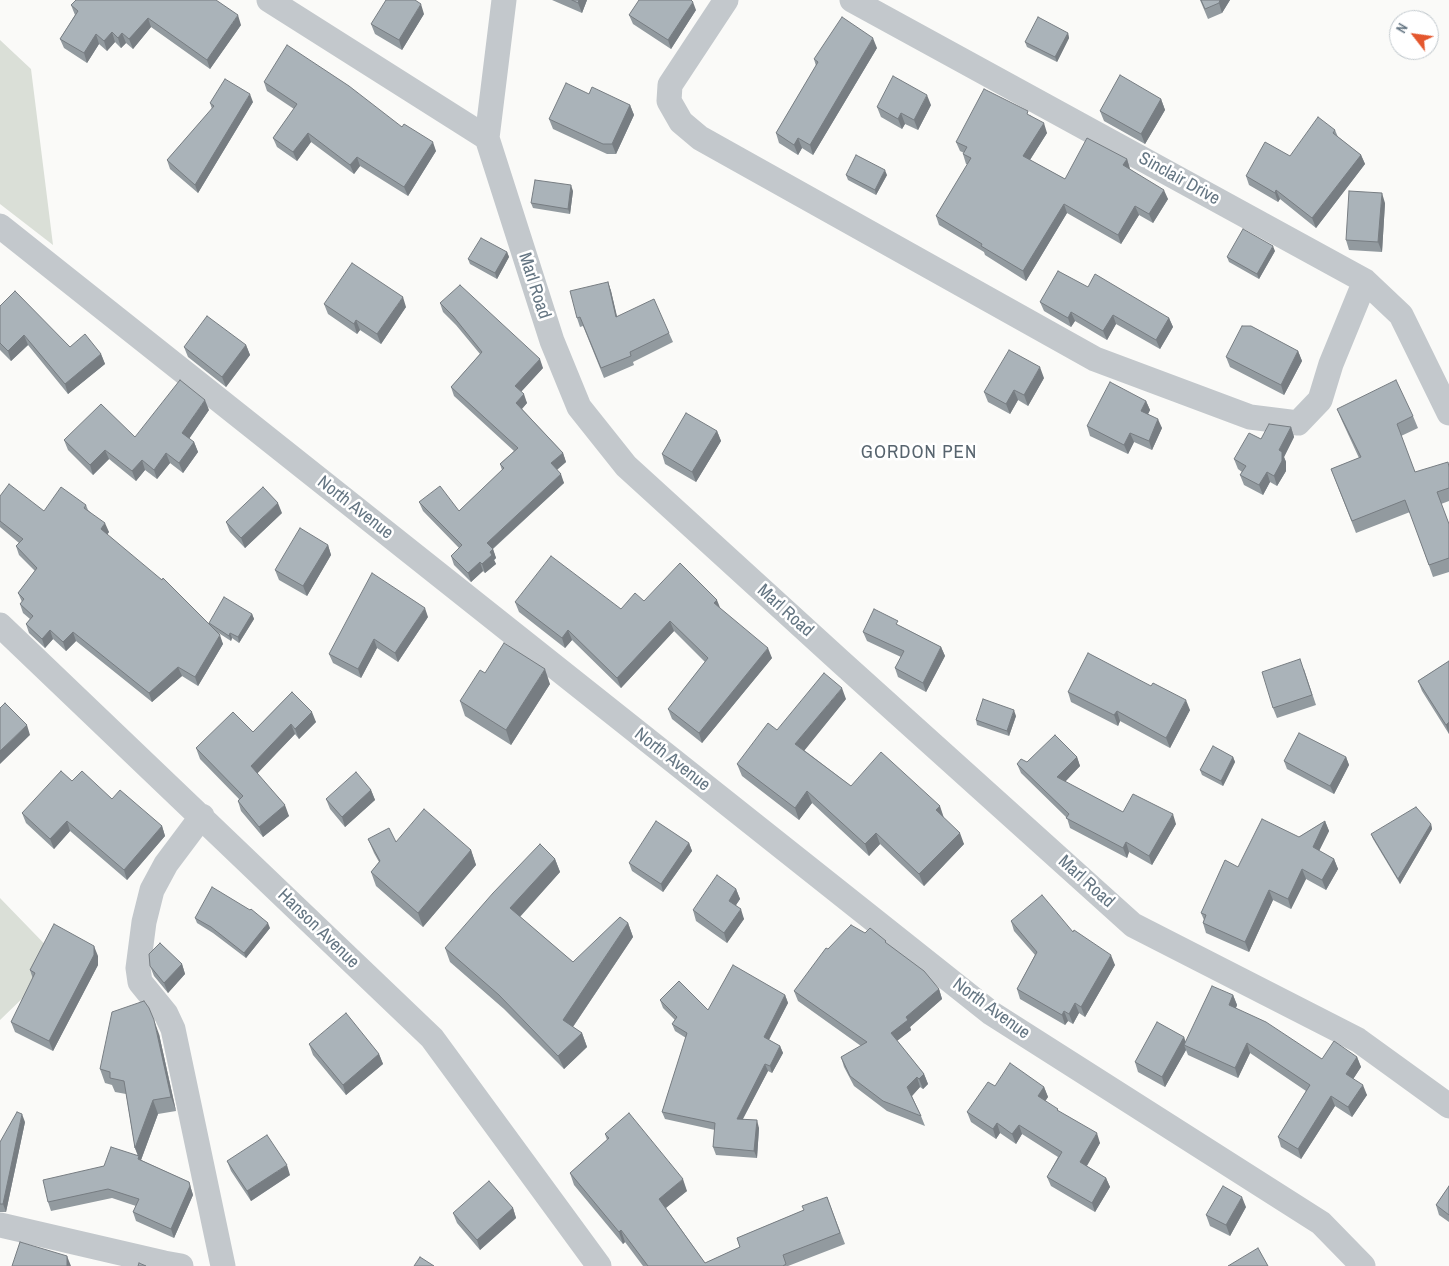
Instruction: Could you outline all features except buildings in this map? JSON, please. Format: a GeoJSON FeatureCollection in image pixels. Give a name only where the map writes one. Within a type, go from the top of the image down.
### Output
{"type":"FeatureCollection","features":[{"type":"Feature","properties":{"kind":"street"},"geometry":{"type":"LineString","coordinates":[[269,0],[487,138],[504,0]]}},
{"type":"Feature","properties":{"kind":"street"},"geometry":{"type":"LineString","coordinates":[[726,0],[670,85],[669,101],[681,122],[700,138],[1095,359],[1250,417],[1298,423],[1320,400],[1331,364],[1365,280]]}},
{"type":"Feature","properties":{"kind":"street","name":"Sinclair Drive"},"geometry":{"type":"LineString","coordinates":[[852,0],[1365,280],[1402,315],[1449,413]]}},
{"type":"Feature","properties":{"kind":"street","name":"Marl Road"},"geometry":{"type":"LineString","coordinates":[[487,138],[552,341],[579,407],[626,466],[1134,925],[1358,1040],[1449,1106]]}},
{"type":"Feature","properties":{"kind":"street","name":"North Avenue"},"geometry":{"type":"LineString","coordinates":[[0,226],[991,1013],[1322,1223],[1363,1266]]}},
{"type":"Feature","properties":{"kind":"street","name":"Hanson Avenue"},"geometry":{"type":"LineString","coordinates":[[0,625],[202,816],[432,1038],[599,1266]]}},
{"type":"Feature","properties":{"kind":"street"},"geometry":{"type":"LineString","coordinates":[[202,816],[166,864],[152,890],[144,922],[138,968],[140,982],[166,1014],[173,1029],[223,1266]]}},
{"type":"Feature","properties":{"kind":"street"},"geometry":{"type":"LineString","coordinates":[[0,1225],[181,1266]]}},
{"type":"Feature","properties":{"kind":"shaded area"},"geometry":{"type":"Polygon","coordinates":[[[0,40],[31,69],[53,245],[0,204],[0,40]]]}},
{"type":"Feature","properties":{"kind":"shaded area"},"geometry":{"type":"Polygon","coordinates":[[[0,898],[61,961],[0,1020],[0,898]]]}},
{"type":"Feature","properties":{"kind":"district","name":"GORDON PEN"},"geometry":{"type":"Point","coordinates":[919,453]}}]}
